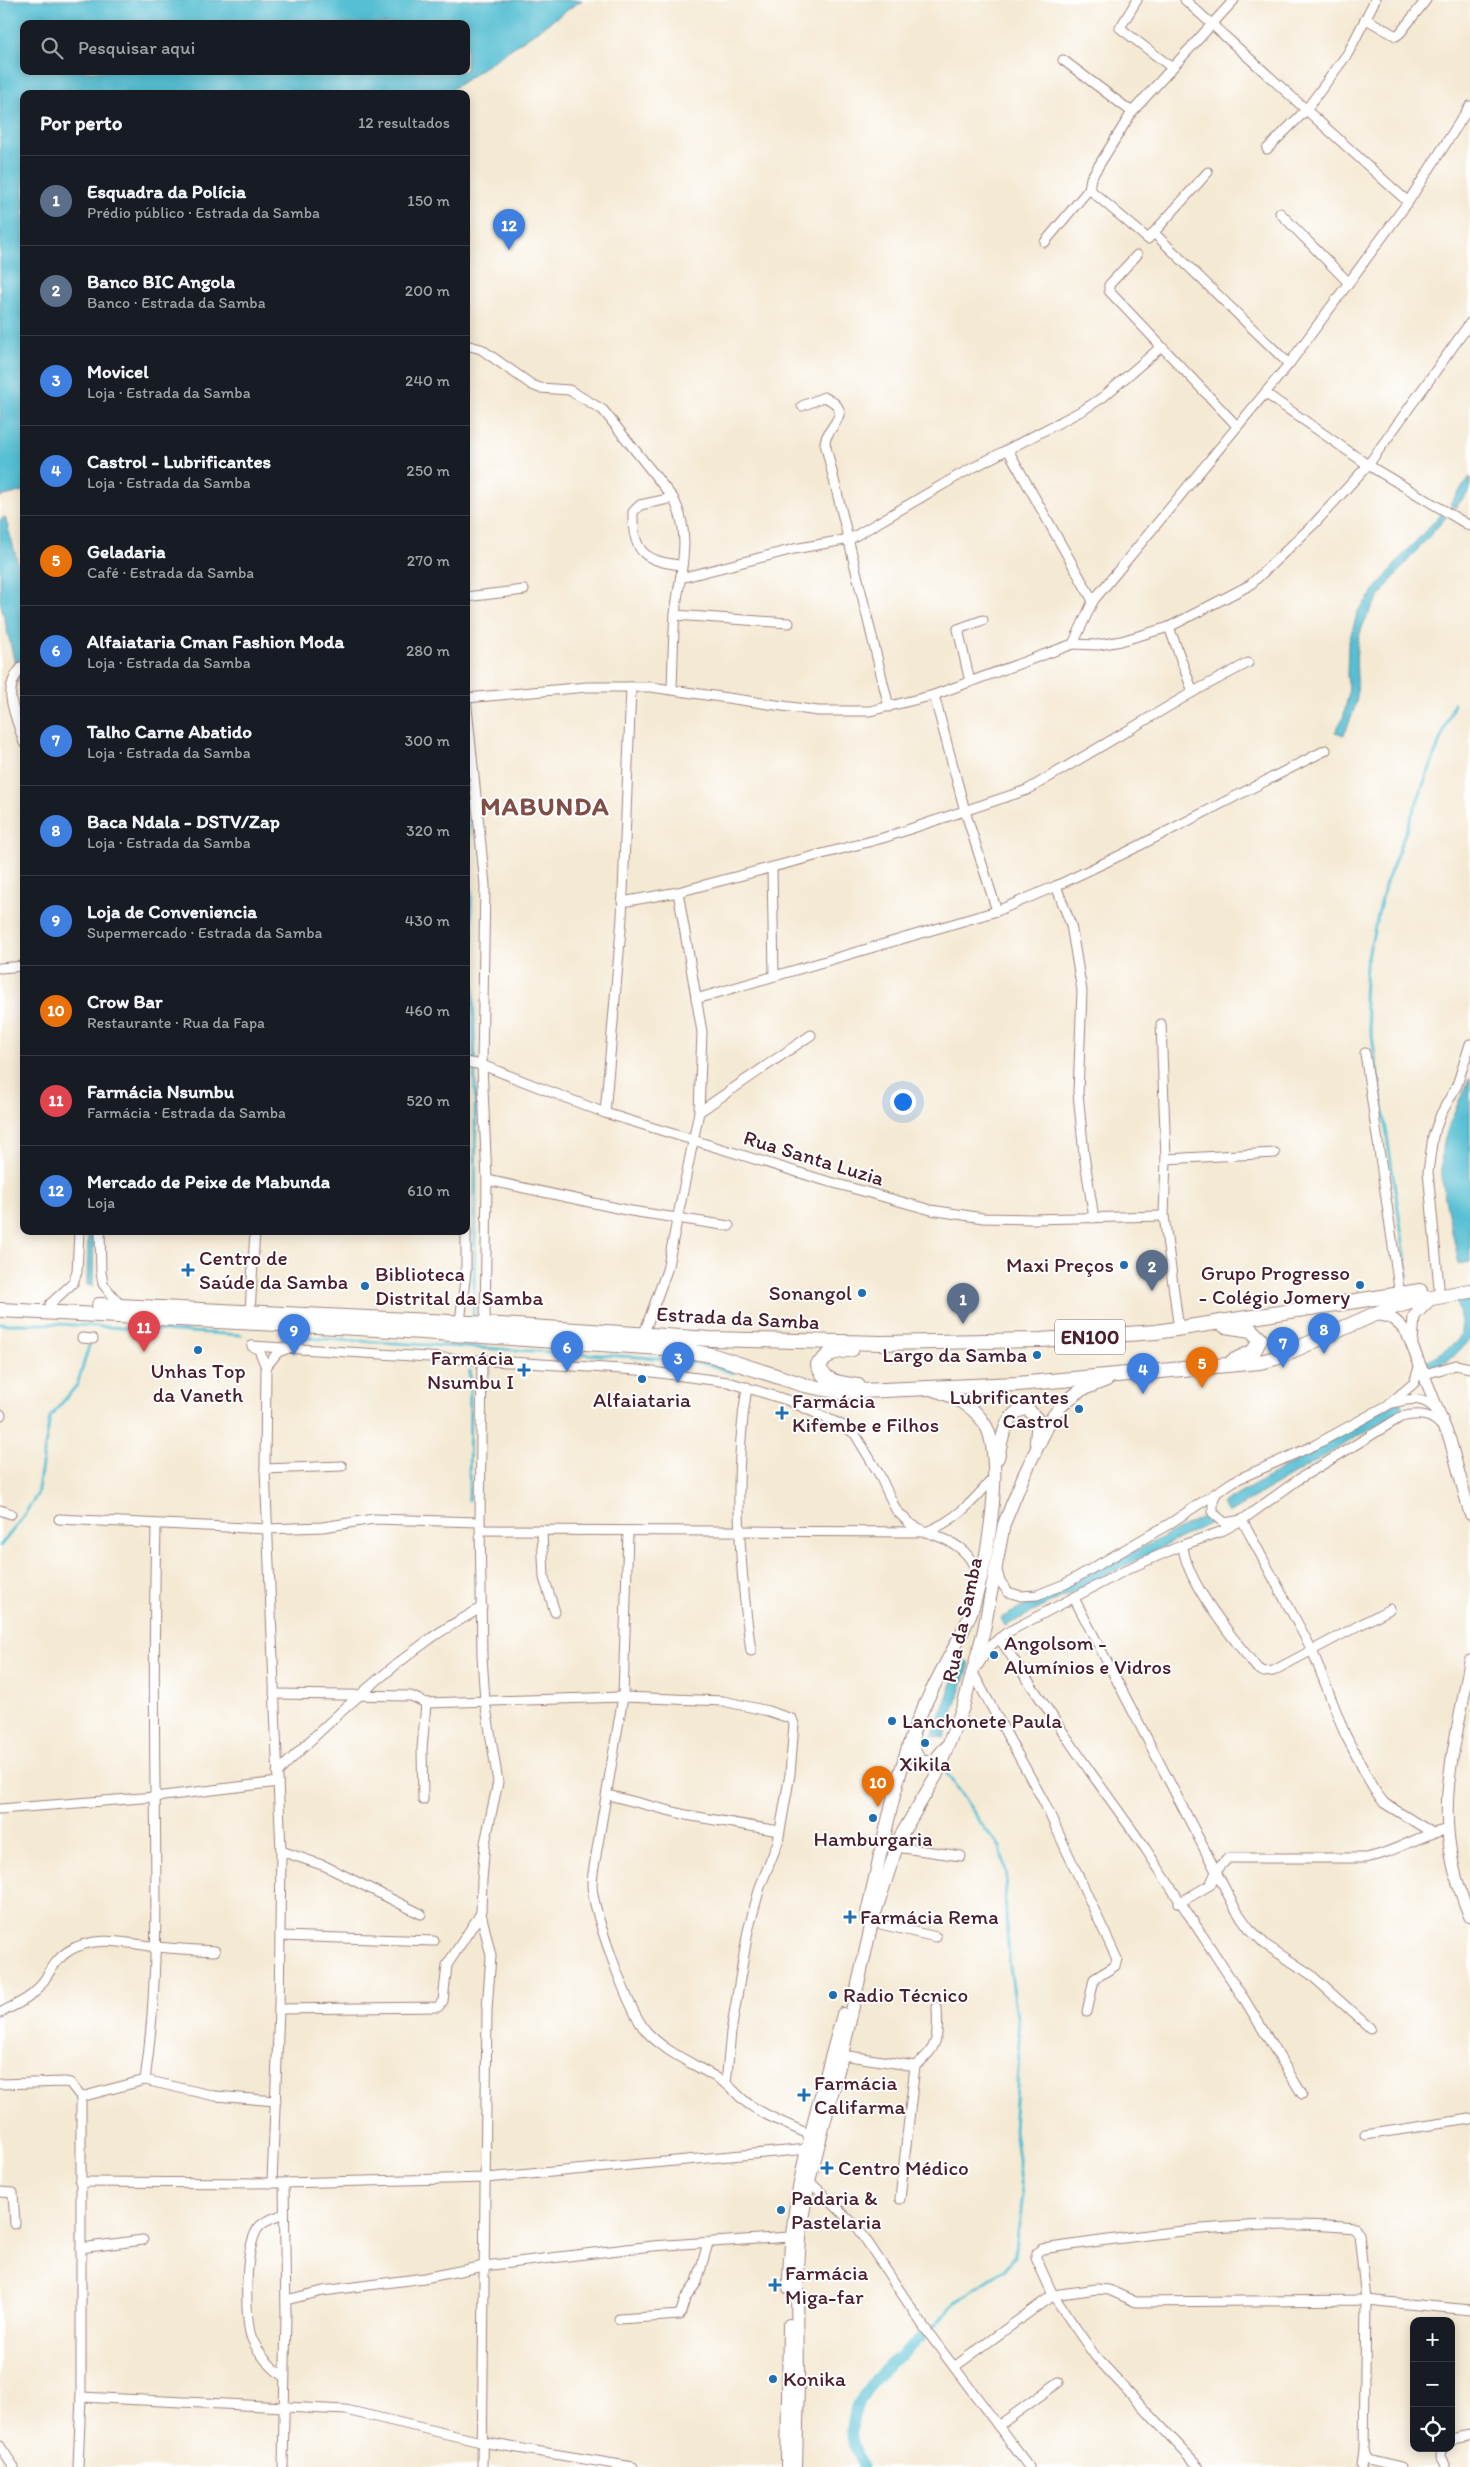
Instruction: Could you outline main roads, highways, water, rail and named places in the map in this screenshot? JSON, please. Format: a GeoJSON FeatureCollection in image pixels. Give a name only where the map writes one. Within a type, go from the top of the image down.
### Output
{"type":"FeatureCollection","features":[{"type":"Feature","properties":{"kind":"main road","name":"Estrada da Samba"},"geometry":{"type":"LineString","coordinates":[[0,1310],[376,1328],[677,1349],[711,1355],[820,1389],[840,1392],[1122,1376],[1260,1362],[1276,1358],[1373,1315],[1470,1282]]}},
{"type":"Feature","properties":{"kind":"main road","name":"Estrada da Samba"},"geometry":{"type":"LineString","coordinates":[[0,1301],[460,1322],[644,1333],[710,1339],[882,1343],[1040,1340],[1179,1330],[1268,1313],[1400,1295],[1443,1291],[1470,1291]]}},
{"type":"Feature","properties":{"kind":"main road"},"geometry":{"type":"LineString","coordinates":[[1204,1326],[1236,1326],[1251,1330],[1260,1339],[1254,1351],[1212,1368]]}},
{"type":"Feature","properties":{"kind":"main road"},"geometry":{"type":"LineString","coordinates":[[882,1343],[831,1353],[818,1365],[821,1374],[828,1380],[882,1391]]}},
{"type":"Feature","properties":{"kind":"main road","name":"Rua da Samba"},"geometry":{"type":"LineString","coordinates":[[796,2467],[798,2381],[797,2282],[801,2224],[809,2181],[842,2055],[872,1922],[896,1847],[942,1763],[972,1681],[984,1630],[1004,1524],[1024,1475],[1051,1419],[1068,1398],[1093,1384],[1122,1376]]}},
{"type":"Feature","properties":{"kind":"main road"},"geometry":{"type":"LineString","coordinates":[[928,1388],[959,1400],[982,1420],[992,1443],[993,1478]]}},
{"type":"Feature","properties":{"kind":"main road"},"geometry":{"type":"LineString","coordinates":[[787,2467],[790,2237],[796,2197],[851,1981],[898,1782],[920,1717],[967,1622],[981,1582],[993,1478],[1005,1429],[1009,1419],[1018,1410],[1028,1409],[1035,1415],[1039,1426],[1035,1446],[1024,1475]]}},
{"type":"Feature","properties":{"kind":"main road"},"geometry":{"type":"LineString","coordinates":[[920,1717],[914,1746],[918,1759],[922,1763],[935,1760],[940,1756],[954,1728]]}},
{"type":"Feature","properties":{"kind":"water"},"geometry":{"type":"Polygon","coordinates":[[[0,0],[582,0],[451,90],[20,90],[20,492],[0,497],[0,0]]]}},
{"type":"Feature","properties":{"kind":"water"},"geometry":{"type":"Polygon","coordinates":[[[1470,477],[1470,490],[1455,508],[1450,504],[1470,477]]]}},
{"type":"Feature","properties":{"kind":"water"},"geometry":{"type":"Polygon","coordinates":[[[1442,513],[1447,516],[1384,590],[1364,622],[1357,651],[1357,695],[1355,705],[1344,735],[1335,732],[1343,718],[1349,692],[1347,675],[1348,645],[1358,611],[1403,555],[1442,513]]]}},
{"type":"Feature","properties":{"kind":"water"},"geometry":{"type":"Polygon","coordinates":[[[5,517],[20,576],[20,685],[0,600],[0,520],[5,517]]]}},
{"type":"Feature","properties":{"kind":"water"},"geometry":{"type":"Polygon","coordinates":[[[1470,1078],[1470,1262],[1459,1264],[1444,1195],[1442,1154],[1449,1124],[1470,1078]]]}},
{"type":"Feature","properties":{"kind":"water"},"geometry":{"type":"Polygon","coordinates":[[[94,1235],[93,1286],[87,1285],[88,1236],[94,1235]]]}},
{"type":"Feature","properties":{"kind":"water"},"geometry":{"type":"Polygon","coordinates":[[[1470,1300],[1470,1339],[1454,1356],[1431,1372],[1426,1361],[1447,1349],[1459,1338],[1461,1324],[1456,1301],[1470,1300]]]}},
{"type":"Feature","properties":{"kind":"water"},"geometry":{"type":"Polygon","coordinates":[[[1399,1401],[1404,1409],[1228,1513],[1222,1504],[1399,1401]]]}},
{"type":"Feature","properties":{"kind":"water"},"geometry":{"type":"Polygon","coordinates":[[[1211,1513],[1214,1521],[1005,1626],[1001,1618],[1211,1513]]]}},
{"type":"Feature","properties":{"kind":"water"},"geometry":{"type":"Polygon","coordinates":[[[961,1660],[970,1664],[944,1738],[932,1736],[961,1660]]]}},
{"type":"Feature","properties":{"kind":"waterway"},"geometry":{"type":"LineString","coordinates":[[1408,1275],[1372,1036],[1364,999],[1366,964],[1385,886],[1454,704]]}},
{"type":"Feature","properties":{"kind":"waterway"},"geometry":{"type":"LineString","coordinates":[[470,857],[475,1066],[473,1317]]}},
{"type":"Feature","properties":{"kind":"waterway"},"geometry":{"type":"LineString","coordinates":[[0,1324],[59,1324],[241,1335]]}},
{"type":"Feature","properties":{"kind":"waterway"},"geometry":{"type":"LineString","coordinates":[[289,1337],[655,1358],[711,1365],[733,1373]]}},
{"type":"Feature","properties":{"kind":"waterway"},"geometry":{"type":"LineString","coordinates":[[0,1546],[18,1524],[37,1495],[50,1417],[77,1385],[89,1346]]}},
{"type":"Feature","properties":{"kind":"waterway"},"geometry":{"type":"LineString","coordinates":[[469,1500],[470,1371]]}},
{"type":"Feature","properties":{"kind":"waterway"},"geometry":{"type":"LineString","coordinates":[[929,2331],[957,2301],[1005,2269],[1015,2256],[1023,2194],[1014,2130],[1020,2040],[1009,1959],[1005,1899],[1007,1876],[1000,1847],[943,1768]]}},
{"type":"Feature","properties":{"kind":"waterway"},"geometry":{"type":"LineString","coordinates":[[862,2467],[852,2437],[853,2420],[858,2405],[876,2378],[925,2334]]}},
{"type":"Feature","properties":{"kind":"place","name":"Mercado de Peixe de Mabunda"},"geometry":{"type":"Point","coordinates":[509,250]}},
{"type":"Feature","properties":{"kind":"place","name":"Maxi Preços"},"geometry":{"type":"Point","coordinates":[1124,1265]}},
{"type":"Feature","properties":{"kind":"place","name":"Centro de Saúde da Samba"},"geometry":{"type":"Point","coordinates":[188,1270]}},
{"type":"Feature","properties":{"kind":"place","name":"Grupo Progresso - Colégio Jomery"},"geometry":{"type":"Point","coordinates":[1360,1285]}},
{"type":"Feature","properties":{"kind":"place","name":"Biblioteca Distrital da Samba"},"geometry":{"type":"Point","coordinates":[365,1286]}},
{"type":"Feature","properties":{"kind":"place","name":"Banco BIC Angola"},"geometry":{"type":"Point","coordinates":[1152,1291]}},
{"type":"Feature","properties":{"kind":"place","name":"Sonangol"},"geometry":{"type":"Point","coordinates":[862,1293]}},
{"type":"Feature","properties":{"kind":"place","name":"Esquadra da Polícia"},"geometry":{"type":"Point","coordinates":[963,1324]}},
{"type":"Feature","properties":{"kind":"place","name":"Unhas Top da Vaneth"},"geometry":{"type":"Point","coordinates":[198,1350]}},
{"type":"Feature","properties":{"kind":"place","name":"Farmácia Nsumbu"},"geometry":{"type":"Point","coordinates":[144,1352]}},
{"type":"Feature","properties":{"kind":"place","name":"Baca Ndala - DSTV/Zap"},"geometry":{"type":"Point","coordinates":[1324,1354]}},
{"type":"Feature","properties":{"kind":"place","name":"Loja de Conveniencia"},"geometry":{"type":"Point","coordinates":[294,1355]}},
{"type":"Feature","properties":{"kind":"place","name":"Largo da Samba"},"geometry":{"type":"Point","coordinates":[1037,1355]}},
{"type":"Feature","properties":{"kind":"place","name":"Talho Carne Abatido"},"geometry":{"type":"Point","coordinates":[1283,1368]}},
{"type":"Feature","properties":{"kind":"place","name":"Farmácia Nsumbu I"},"geometry":{"type":"Point","coordinates":[524,1370]}},
{"type":"Feature","properties":{"kind":"place","name":"Alfaiataria Cman Fashion Moda"},"geometry":{"type":"Point","coordinates":[567,1372]}},
{"type":"Feature","properties":{"kind":"place","name":"Alfaiataria"},"geometry":{"type":"Point","coordinates":[642,1379]}},
{"type":"Feature","properties":{"kind":"place","name":"Movicel"},"geometry":{"type":"Point","coordinates":[678,1383]}},
{"type":"Feature","properties":{"kind":"place","name":"Geladaria"},"geometry":{"type":"Point","coordinates":[1202,1388]}},
{"type":"Feature","properties":{"kind":"place","name":"Castrol - Lubrificantes"},"geometry":{"type":"Point","coordinates":[1143,1394]}},
{"type":"Feature","properties":{"kind":"place","name":"Lubrificantes Castrol"},"geometry":{"type":"Point","coordinates":[1079,1409]}},
{"type":"Feature","properties":{"kind":"place","name":"Farmácia Kifembe e Filhos"},"geometry":{"type":"Point","coordinates":[782,1413]}},
{"type":"Feature","properties":{"kind":"place","name":"Angolsom - Alumínios e Vidros"},"geometry":{"type":"Point","coordinates":[994,1655]}},
{"type":"Feature","properties":{"kind":"place","name":"Lanchonete Paula"},"geometry":{"type":"Point","coordinates":[892,1721]}},
{"type":"Feature","properties":{"kind":"place","name":"Xikila"},"geometry":{"type":"Point","coordinates":[925,1743]}},
{"type":"Feature","properties":{"kind":"place","name":"Crow Bar"},"geometry":{"type":"Point","coordinates":[878,1807]}},
{"type":"Feature","properties":{"kind":"place","name":"Hamburgaria"},"geometry":{"type":"Point","coordinates":[873,1818]}},
{"type":"Feature","properties":{"kind":"place","name":"Farmácia Rema"},"geometry":{"type":"Point","coordinates":[850,1917]}},
{"type":"Feature","properties":{"kind":"place","name":"Radio Técnico"},"geometry":{"type":"Point","coordinates":[833,1995]}},
{"type":"Feature","properties":{"kind":"place","name":"Farmácia Califarma"},"geometry":{"type":"Point","coordinates":[804,2095]}},
{"type":"Feature","properties":{"kind":"place","name":"Centro Médico"},"geometry":{"type":"Point","coordinates":[827,2168]}},
{"type":"Feature","properties":{"kind":"place","name":"Padaria & Pastelaria"},"geometry":{"type":"Point","coordinates":[781,2210]}},
{"type":"Feature","properties":{"kind":"place","name":"Farmácia Miga-far"},"geometry":{"type":"Point","coordinates":[775,2285]}},
{"type":"Feature","properties":{"kind":"place","name":"Konika"},"geometry":{"type":"Point","coordinates":[773,2379]}},
{"type":"Feature","properties":{"kind":"district","name":"MABUNDA"},"geometry":{"type":"Point","coordinates":[545,806]}}]}
